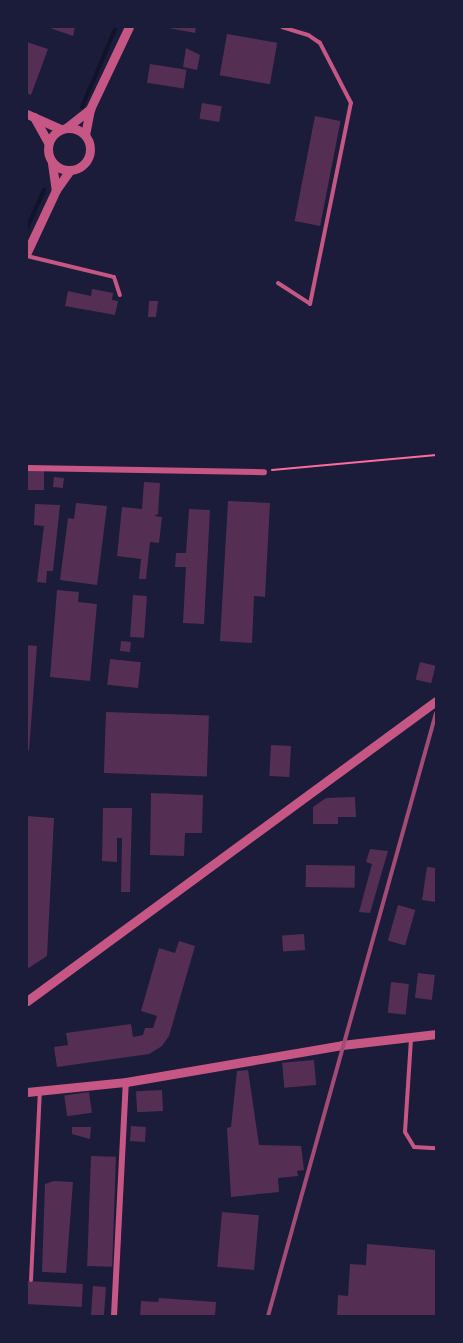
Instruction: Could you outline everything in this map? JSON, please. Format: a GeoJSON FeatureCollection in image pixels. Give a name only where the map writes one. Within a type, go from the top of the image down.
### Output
{"type":"FeatureCollection","features":[{"type":"Feature","properties":{"kind":"street"},"geometry":{"type":"LineString","coordinates":[[27,252],[56,190],[70,170],[88,159],[90,147],[85,135],[90,109],[129,27]]}},
{"type":"Feature","properties":{"kind":"street"},"geometry":{"type":"LineString","coordinates":[[48,142],[90,109]]}},
{"type":"Feature","properties":{"kind":"street"},"geometry":{"type":"LineString","coordinates":[[31,115],[85,135]]}},
{"type":"Feature","properties":{"kind":"street"},"geometry":{"type":"LineString","coordinates":[[31,115],[48,142],[56,190]]}},
{"type":"Feature","properties":{"kind":"street"},"geometry":{"type":"LineString","coordinates":[[52,163],[70,170]]}},
{"type":"Feature","properties":{"kind":"street"},"geometry":{"type":"LineString","coordinates":[[27,468],[264,472]]}},
{"type":"Feature","properties":{"kind":"street"},"geometry":{"type":"LineString","coordinates":[[27,1000],[436,701]]}},
{"type":"Feature","properties":{"kind":"street"},"geometry":{"type":"LineString","coordinates":[[27,1092],[126,1082],[342,1044],[436,1034]]}},
{"type":"Feature","properties":{"kind":"street"},"geometry":{"type":"LineString","coordinates":[[114,1316],[126,1082]]}},
{"type":"Feature","properties":{"kind":"lane"},"geometry":{"type":"LineString","coordinates":[[278,283],[310,304],[351,103],[321,43],[308,35],[282,27]]}},
{"type":"Feature","properties":{"kind":"lane"},"geometry":{"type":"LineString","coordinates":[[27,256],[114,277],[120,295]]}},
{"type":"Feature","properties":{"kind":"lane"},"geometry":{"type":"LineString","coordinates":[[411,1038],[405,1132],[414,1147],[436,1148]]}},
{"type":"Feature","properties":{"kind":"lane"},"geometry":{"type":"LineString","coordinates":[[31,1280],[40,1092]]}},
{"type":"Feature","properties":{"kind":"path"},"geometry":{"type":"LineString","coordinates":[[264,472],[436,455]]}},
{"type":"Feature","properties":{"kind":"building"},"geometry":{"type":"Polygon","coordinates":[[[47,27],[75,27],[73,36],[47,27]]]}},
{"type":"Feature","properties":{"kind":"building"},"geometry":{"type":"Polygon","coordinates":[[[163,27],[196,27],[195,33],[163,27]]]}},
{"type":"Feature","properties":{"kind":"building"},"geometry":{"type":"Polygon","coordinates":[[[227,34],[277,43],[270,84],[220,75],[227,34]]]}},
{"type":"Feature","properties":{"kind":"building"},"geometry":{"type":"Polygon","coordinates":[[[27,42],[48,49],[31,95],[27,93],[27,42]]]}},
{"type":"Feature","properties":{"kind":"building"},"geometry":{"type":"Polygon","coordinates":[[[186,48],[200,55],[197,70],[183,67],[186,48]]]}},
{"type":"Feature","properties":{"kind":"building"},"geometry":{"type":"Polygon","coordinates":[[[150,64],[187,70],[184,89],[147,83],[150,64]]]}},
{"type":"Feature","properties":{"kind":"building"},"geometry":{"type":"Polygon","coordinates":[[[202,103],[222,106],[219,122],[199,119],[202,103]]]}},
{"type":"Feature","properties":{"kind":"building"},"geometry":{"type":"Polygon","coordinates":[[[315,116],[341,121],[320,226],[295,221],[315,116]]]}},
{"type":"Feature","properties":{"kind":"building"},"geometry":{"type":"Polygon","coordinates":[[[92,289],[113,293],[112,300],[118,301],[115,315],[65,306],[68,291],[91,296],[92,289]]]}},
{"type":"Feature","properties":{"kind":"building"},"geometry":{"type":"Polygon","coordinates":[[[149,301],[158,301],[156,317],[148,317],[149,301]]]}},
{"type":"Feature","properties":{"kind":"building"},"geometry":{"type":"Polygon","coordinates":[[[27,470],[44,470],[44,490],[27,490],[27,470]]]}},
{"type":"Feature","properties":{"kind":"building"},"geometry":{"type":"Polygon","coordinates":[[[54,477],[64,478],[63,488],[53,487],[54,477]]]}},
{"type":"Feature","properties":{"kind":"building"},"geometry":{"type":"Polygon","coordinates":[[[144,482],[160,483],[158,514],[154,516],[162,517],[159,543],[150,542],[146,579],[139,579],[141,559],[117,556],[122,507],[142,509],[144,482]]]}},
{"type":"Feature","properties":{"kind":"building"},"geometry":{"type":"Polygon","coordinates":[[[228,501],[270,503],[265,597],[254,596],[252,643],[220,641],[228,501]]]}},
{"type":"Feature","properties":{"kind":"building"},"geometry":{"type":"Polygon","coordinates":[[[76,503],[107,506],[97,585],[60,580],[68,518],[74,519],[76,503]]]}},
{"type":"Feature","properties":{"kind":"building"},"geometry":{"type":"Polygon","coordinates":[[[35,504],[60,505],[53,571],[47,571],[46,583],[37,582],[44,526],[34,525],[35,504]]]}},
{"type":"Feature","properties":{"kind":"building"},"geometry":{"type":"Polygon","coordinates":[[[189,509],[210,510],[204,624],[183,623],[186,567],[175,567],[176,553],[186,553],[189,509]]]}},
{"type":"Feature","properties":{"kind":"building"},"geometry":{"type":"Polygon","coordinates":[[[57,590],[79,592],[78,602],[97,604],[90,681],[50,677],[57,590]]]}},
{"type":"Feature","properties":{"kind":"building"},"geometry":{"type":"Polygon","coordinates":[[[133,595],[147,596],[144,638],[130,637],[133,595]]]}},
{"type":"Feature","properties":{"kind":"building"},"geometry":{"type":"Polygon","coordinates":[[[121,641],[131,642],[130,652],[120,651],[121,641]]]}},
{"type":"Feature","properties":{"kind":"building"},"geometry":{"type":"Polygon","coordinates":[[[27,645],[37,646],[29,750],[27,750],[27,645]]]}},
{"type":"Feature","properties":{"kind":"building"},"geometry":{"type":"Polygon","coordinates":[[[110,659],[141,662],[138,688],[107,685],[110,659]]]}},
{"type":"Feature","properties":{"kind":"building"},"geometry":{"type":"Polygon","coordinates":[[[420,662],[436,666],[431,683],[416,679],[420,662]]]}},
{"type":"Feature","properties":{"kind":"building"},"geometry":{"type":"Polygon","coordinates":[[[106,712],[209,716],[207,777],[104,773],[106,712]]]}},
{"type":"Feature","properties":{"kind":"building"},"geometry":{"type":"Polygon","coordinates":[[[271,745],[291,746],[289,777],[269,776],[271,745]]]}},
{"type":"Feature","properties":{"kind":"building"},"geometry":{"type":"Polygon","coordinates":[[[151,793],[203,795],[202,833],[185,833],[184,856],[150,855],[151,793]]]}},
{"type":"Feature","properties":{"kind":"building"},"geometry":{"type":"Polygon","coordinates":[[[355,797],[356,817],[338,817],[338,824],[313,824],[313,807],[326,798],[355,797]]]}},
{"type":"Feature","properties":{"kind":"building"},"geometry":{"type":"Polygon","coordinates":[[[103,808],[132,808],[130,892],[121,892],[122,838],[117,838],[117,862],[102,861],[103,808]]]}},
{"type":"Feature","properties":{"kind":"building"},"geometry":{"type":"Polygon","coordinates":[[[27,816],[54,818],[47,956],[27,969],[27,816]]]}},
{"type":"Feature","properties":{"kind":"building"},"geometry":{"type":"Polygon","coordinates":[[[370,849],[388,851],[370,913],[359,912],[372,864],[366,862],[370,849]]]}},
{"type":"Feature","properties":{"kind":"building"},"geometry":{"type":"Polygon","coordinates":[[[306,865],[355,866],[355,888],[306,887],[306,865]]]}},
{"type":"Feature","properties":{"kind":"building"},"geometry":{"type":"Polygon","coordinates":[[[427,867],[436,868],[436,902],[422,900],[427,867]]]}},
{"type":"Feature","properties":{"kind":"building"},"geometry":{"type":"Polygon","coordinates":[[[398,905],[415,910],[405,946],[388,941],[398,905]]]}},
{"type":"Feature","properties":{"kind":"building"},"geometry":{"type":"Polygon","coordinates":[[[304,934],[305,950],[283,951],[282,936],[304,934]]]}},
{"type":"Feature","properties":{"kind":"building"},"geometry":{"type":"Polygon","coordinates":[[[179,941],[195,946],[169,1036],[162,1046],[149,1054],[57,1067],[54,1047],[68,1045],[66,1033],[131,1024],[133,1037],[143,1035],[145,1028],[153,1028],[157,1016],[141,1011],[159,948],[175,953],[179,941]]]}},
{"type":"Feature","properties":{"kind":"building"},"geometry":{"type":"Polygon","coordinates":[[[418,973],[435,975],[432,1000],[415,998],[418,973]]]}},
{"type":"Feature","properties":{"kind":"building"},"geometry":{"type":"Polygon","coordinates":[[[391,982],[409,984],[406,1015],[388,1013],[391,982]]]}},
{"type":"Feature","properties":{"kind":"building"},"geometry":{"type":"Polygon","coordinates":[[[314,1060],[316,1085],[284,1088],[282,1063],[314,1060]]]}},
{"type":"Feature","properties":{"kind":"building"},"geometry":{"type":"Polygon","coordinates":[[[248,1070],[259,1145],[301,1146],[304,1170],[297,1171],[298,1176],[278,1178],[279,1192],[231,1197],[227,1128],[231,1127],[237,1071],[248,1070]]]}},
{"type":"Feature","properties":{"kind":"building"},"geometry":{"type":"Polygon","coordinates":[[[162,1090],[163,1111],[137,1112],[136,1091],[162,1090]]]}},
{"type":"Feature","properties":{"kind":"building"},"geometry":{"type":"Polygon","coordinates":[[[89,1092],[92,1113],[67,1116],[64,1095],[89,1092]]]}},
{"type":"Feature","properties":{"kind":"building"},"geometry":{"type":"Polygon","coordinates":[[[131,1126],[146,1127],[145,1142],[130,1141],[131,1126]]]}},
{"type":"Feature","properties":{"kind":"building"},"geometry":{"type":"Polygon","coordinates":[[[72,1127],[91,1127],[90,1139],[72,1134],[72,1127]]]}},
{"type":"Feature","properties":{"kind":"building"},"geometry":{"type":"Polygon","coordinates":[[[91,1156],[116,1157],[112,1267],[87,1266],[91,1156]]]}},
{"type":"Feature","properties":{"kind":"building"},"geometry":{"type":"Polygon","coordinates":[[[54,1181],[73,1182],[66,1273],[42,1272],[45,1184],[54,1181]]]}},
{"type":"Feature","properties":{"kind":"building"},"geometry":{"type":"Polygon","coordinates":[[[222,1212],[259,1215],[254,1270],[217,1267],[222,1212]]]}},
{"type":"Feature","properties":{"kind":"building"},"geometry":{"type":"Polygon","coordinates":[[[367,1244],[436,1250],[436,1316],[337,1316],[338,1295],[348,1296],[350,1264],[366,1265],[367,1244]]]}},
{"type":"Feature","properties":{"kind":"building"},"geometry":{"type":"Polygon","coordinates":[[[27,1281],[83,1284],[82,1307],[27,1304],[27,1281]]]}},
{"type":"Feature","properties":{"kind":"building"},"geometry":{"type":"Polygon","coordinates":[[[93,1286],[106,1287],[104,1316],[91,1316],[93,1286]]]}},
{"type":"Feature","properties":{"kind":"building"},"geometry":{"type":"Polygon","coordinates":[[[159,1298],[216,1302],[215,1316],[140,1316],[141,1301],[158,1302],[159,1298]]]}},
{"type":"Feature","properties":{"kind":"waterway"},"geometry":{"type":"LineString","coordinates":[[82,107],[116,27]]}},
{"type":"Feature","properties":{"kind":"waterway"},"geometry":{"type":"LineString","coordinates":[[27,228],[44,190]]}},
{"type":"Feature","properties":{"kind":"railway"},"geometry":{"type":"LineString","coordinates":[[268,1316],[436,713]]}}]}
